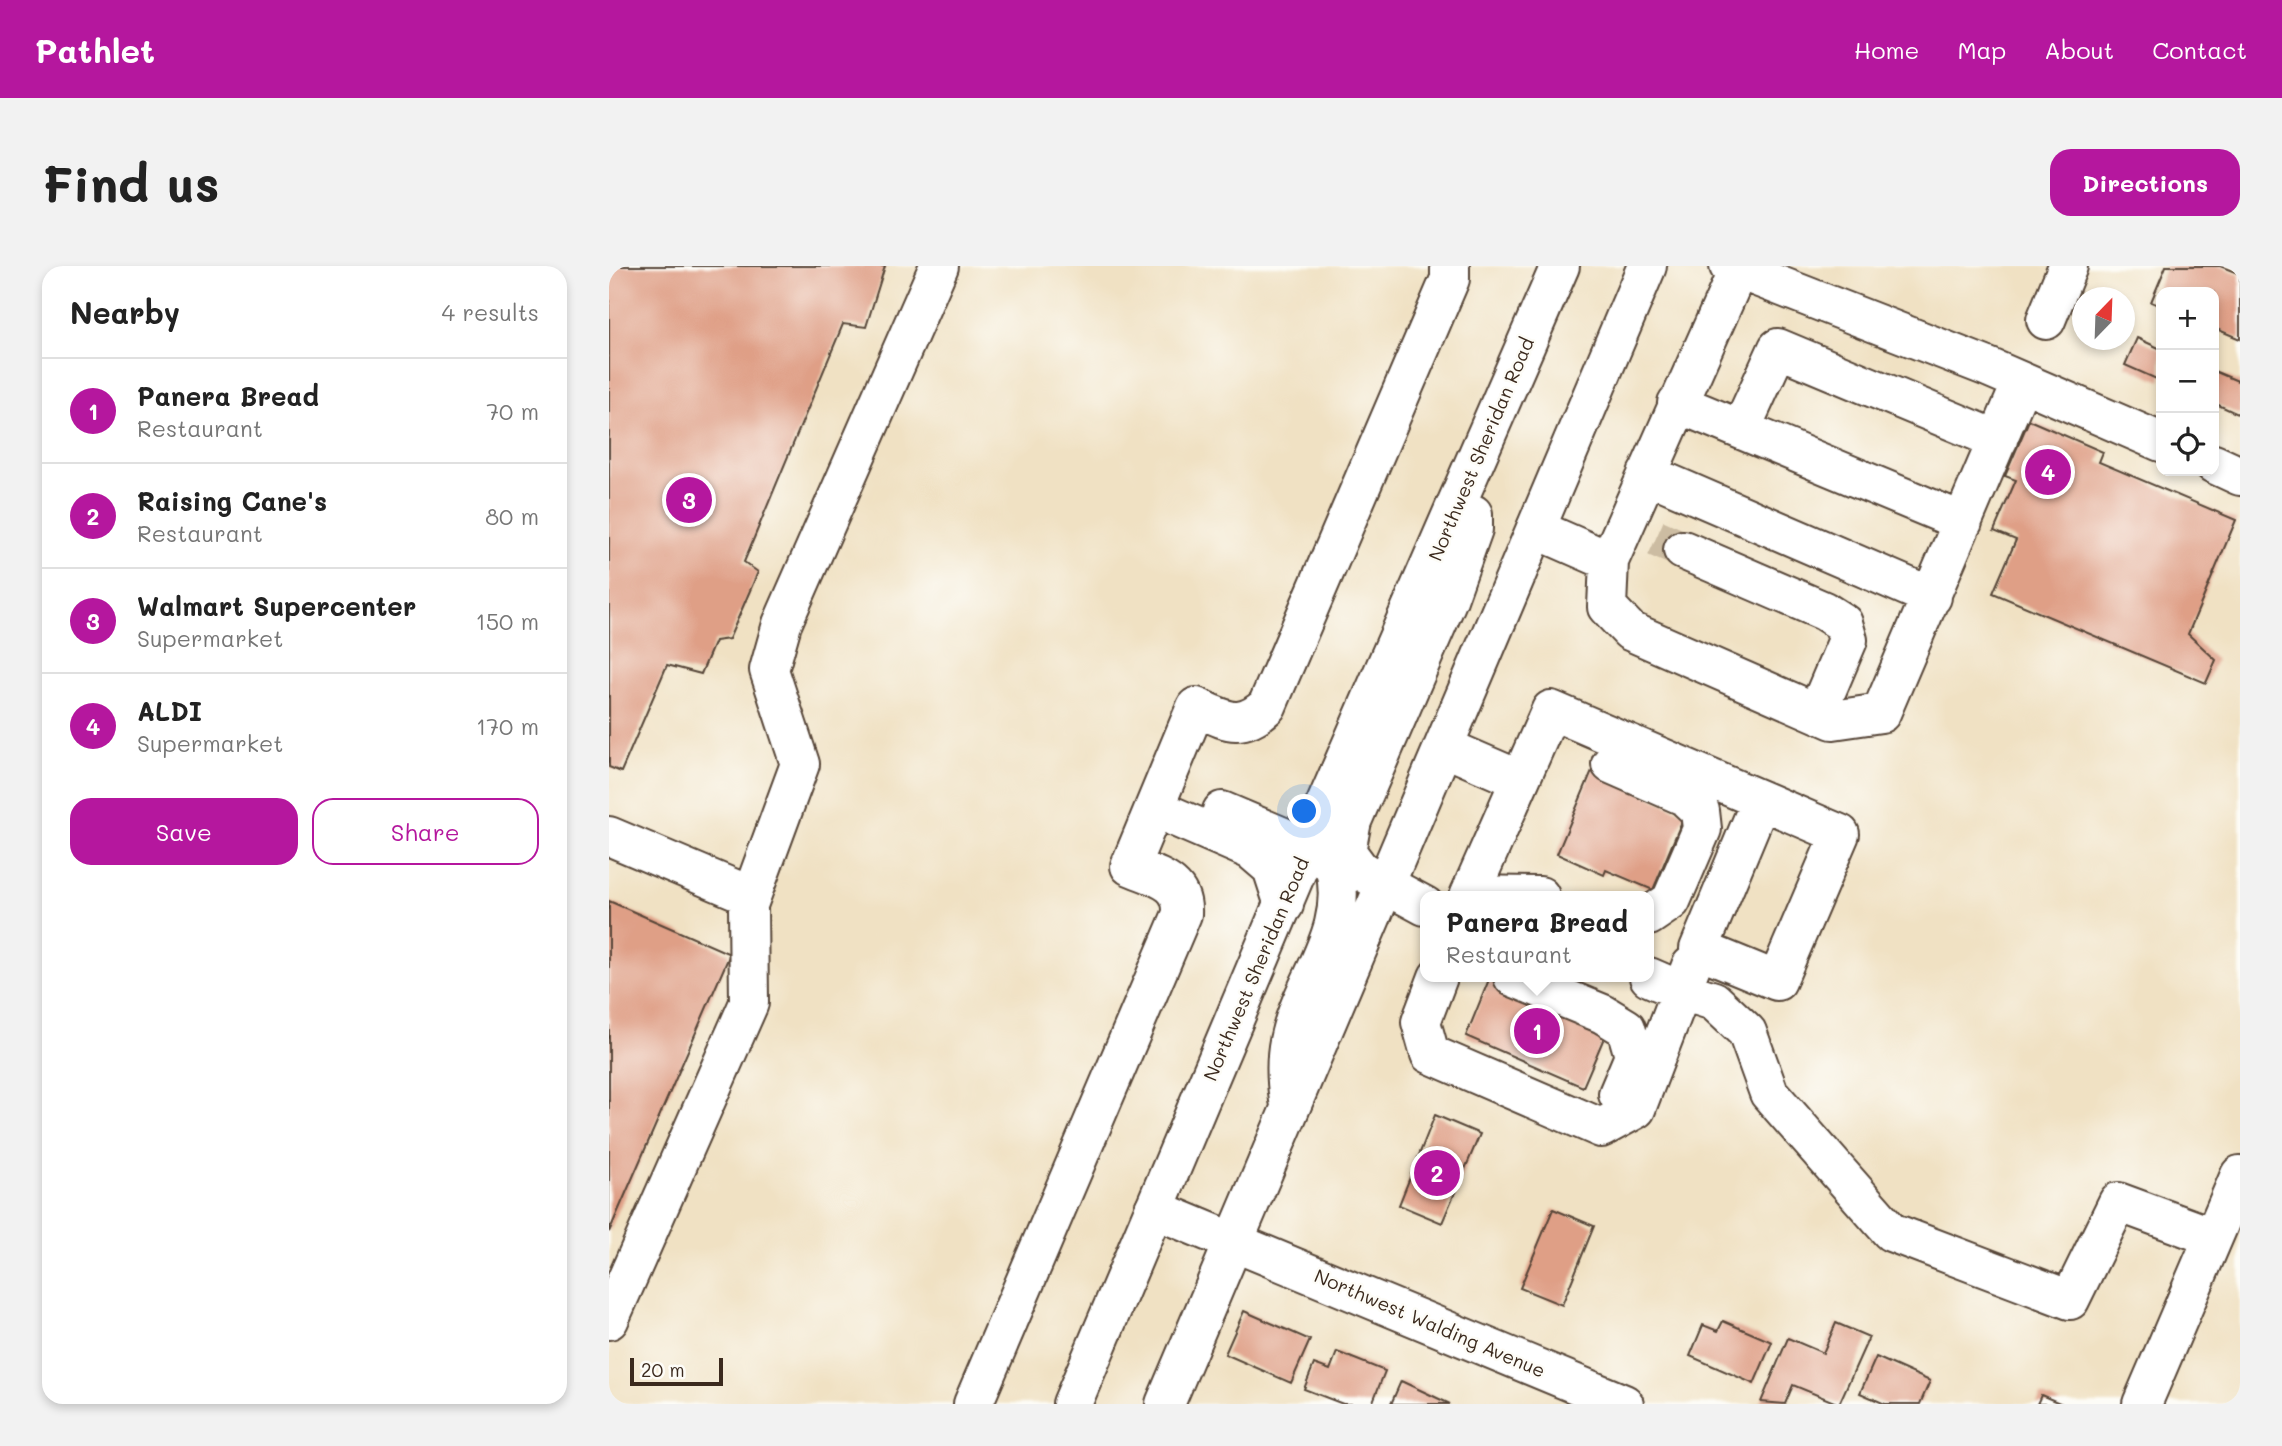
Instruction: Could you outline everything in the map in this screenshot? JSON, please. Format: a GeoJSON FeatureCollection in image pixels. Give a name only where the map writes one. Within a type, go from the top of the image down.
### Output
{"type":"FeatureCollection","features":[{"type":"Feature","properties":{"kind":"main road"},"geometry":{"type":"LineString","coordinates":[[609,1320],[749,1003],[748,905],[800,764],[769,670],[782,624],[939,266]]}},
{"type":"Feature","properties":{"kind":"main road"},"geometry":{"type":"LineString","coordinates":[[972,1404],[1182,914],[1183,899],[1175,885],[1130,866],[1196,707],[1231,723],[1252,720],[1267,706],[1450,279],[1450,266]]}},
{"type":"Feature","properties":{"kind":"main road","name":"Northwest Sheridan Road"},"geometry":{"type":"LineString","coordinates":[[1072,1404],[1285,905],[1307,847],[1560,266]]}},
{"type":"Feature","properties":{"kind":"main road"},"geometry":{"type":"LineString","coordinates":[[1165,1404],[1647,266]]}},
{"type":"Feature","properties":{"kind":"main road"},"geometry":{"type":"LineString","coordinates":[[2046,320],[2068,266]]}},
{"type":"Feature","properties":{"kind":"main road"},"geometry":{"type":"LineString","coordinates":[[1655,537],[1647,474],[1733,268],[2022,382],[2156,440]]}},
{"type":"Feature","properties":{"kind":"main road"},"geometry":{"type":"LineString","coordinates":[[1741,429],[1777,348],[1998,440]]}},
{"type":"Feature","properties":{"kind":"main road"},"geometry":{"type":"LineString","coordinates":[[1609,561],[1607,607],[1630,631],[1833,720],[1881,713],[2022,382]]}},
{"type":"Feature","properties":{"kind":"main road"},"geometry":{"type":"LineString","coordinates":[[1678,403],[1963,522]]}},
{"type":"Feature","properties":{"kind":"main road"},"geometry":{"type":"LineString","coordinates":[[2219,466],[2240,476]]}},
{"type":"Feature","properties":{"kind":"main road"},"geometry":{"type":"LineString","coordinates":[[1420,903],[1360,870],[1346,851],[1352,821],[1444,611],[1473,529],[1473,467]]}},
{"type":"Feature","properties":{"kind":"main road"},"geometry":{"type":"LineString","coordinates":[[1647,474],[1931,597]]}},
{"type":"Feature","properties":{"kind":"main road"},"geometry":{"type":"LineString","coordinates":[[1536,529],[1609,561]]}},
{"type":"Feature","properties":{"kind":"main road"},"geometry":{"type":"LineString","coordinates":[[1609,561],[1655,537]]}},
{"type":"Feature","properties":{"kind":"main road"},"geometry":{"type":"LineString","coordinates":[[1655,537],[1824,611],[1843,623],[1847,640],[1818,713]]}},
{"type":"Feature","properties":{"kind":"main road"},"geometry":{"type":"LineString","coordinates":[[1472,891],[1551,710],[1840,834],[1777,981],[1699,949]]}},
{"type":"Feature","properties":{"kind":"main road"},"geometry":{"type":"LineString","coordinates":[[1589,726],[1609,763],[1684,796],[1700,811],[1702,829],[1671,901],[1654,913]]}},
{"type":"Feature","properties":{"kind":"main road"},"geometry":{"type":"LineString","coordinates":[[1444,747],[1520,780]]}},
{"type":"Feature","properties":{"kind":"main road"},"geometry":{"type":"LineString","coordinates":[[1159,797],[1307,847],[1334,866],[1341,890],[1329,941],[1289,1039],[1285,1071],[1290,1113]]}},
{"type":"Feature","properties":{"kind":"main road"},"geometry":{"type":"LineString","coordinates":[[1159,797],[1251,850],[1272,867],[1285,905]]}},
{"type":"Feature","properties":{"kind":"main road"},"geometry":{"type":"LineString","coordinates":[[1436,982],[1421,1022],[1430,1054],[1601,1128],[1636,1109],[1664,984],[1699,949],[1761,800]]}},
{"type":"Feature","properties":{"kind":"main road"},"geometry":{"type":"LineString","coordinates":[[609,836],[751,896]]}},
{"type":"Feature","properties":{"kind":"main road"},"geometry":{"type":"LineString","coordinates":[[1525,982],[1603,1014],[1626,1028],[1634,1056],[1615,1099],[1579,1119]]}},
{"type":"Feature","properties":{"kind":"main road"},"geometry":{"type":"LineString","coordinates":[[1664,984],[1714,1001],[1747,1032],[1769,1093],[1891,1232],[2070,1300],[2118,1202],[2213,1237]]}},
{"type":"Feature","properties":{"kind":"main road"},"geometry":{"type":"LineString","coordinates":[[2142,1404],[2240,1175]]}},
{"type":"Feature","properties":{"kind":"main road","name":"Northwest Walding Avenue"},"geometry":{"type":"LineString","coordinates":[[1154,1209],[1624,1404]]}},
{"type":"Feature","properties":{"kind":"building"},"geometry":{"type":"Polygon","coordinates":[[[609,266],[885,266],[866,327],[843,324],[744,562],[758,572],[729,639],[715,641],[701,674],[667,665],[621,772],[609,767],[609,266]]]}},
{"type":"Feature","properties":{"kind":"building"},"geometry":{"type":"Polygon","coordinates":[[[2166,266],[2220,266],[2240,274],[2240,339],[2219,330],[2219,287],[2157,287],[2166,266]]]}},
{"type":"Feature","properties":{"kind":"building"},"geometry":{"type":"Polygon","coordinates":[[[2156,290],[2156,304],[2151,302],[2156,290]]]}},
{"type":"Feature","properties":{"kind":"building"},"geometry":{"type":"Polygon","coordinates":[[[2137,338],[2156,347],[2156,379],[2125,365],[2132,350],[2135,350],[2137,338]]]}},
{"type":"Feature","properties":{"kind":"building"},"geometry":{"type":"Polygon","coordinates":[[[2219,373],[2240,382],[2240,415],[2219,405],[2219,373]]]}},
{"type":"Feature","properties":{"kind":"building"},"geometry":{"type":"Polygon","coordinates":[[[2029,420],[2103,452],[2099,462],[2236,520],[2188,634],[2216,660],[2206,683],[1993,593],[2016,540],[1994,531],[2016,480],[2005,476],[2029,420]]]}},
{"type":"Feature","properties":{"kind":"building"},"geometry":{"type":"Polygon","coordinates":[[[1593,768],[1685,814],[1653,890],[1606,870],[1604,875],[1557,854],[1593,768]]]}},
{"type":"Feature","properties":{"kind":"building"},"geometry":{"type":"Polygon","coordinates":[[[609,901],[730,954],[609,1232],[609,901]]]}},
{"type":"Feature","properties":{"kind":"building"},"geometry":{"type":"Polygon","coordinates":[[[1488,982],[1502,982],[1609,1026],[1583,1087],[1466,1036],[1488,982]]]}},
{"type":"Feature","properties":{"kind":"building"},"geometry":{"type":"Polygon","coordinates":[[[1435,1115],[1480,1134],[1442,1223],[1399,1205],[1435,1115]]]}},
{"type":"Feature","properties":{"kind":"building"},"geometry":{"type":"Polygon","coordinates":[[[1553,1209],[1594,1226],[1562,1305],[1520,1288],[1553,1209]]]}},
{"type":"Feature","properties":{"kind":"building"},"geometry":{"type":"Polygon","coordinates":[[[1244,1311],[1310,1340],[1291,1383],[1225,1354],[1244,1311]]]}},
{"type":"Feature","properties":{"kind":"building"},"geometry":{"type":"Polygon","coordinates":[[[1723,1321],[1772,1342],[1754,1384],[1690,1356],[1703,1325],[1718,1331],[1723,1321]]]}},
{"type":"Feature","properties":{"kind":"building"},"geometry":{"type":"Polygon","coordinates":[[[1836,1323],[1869,1337],[1839,1404],[1793,1385],[1785,1404],[1761,1402],[1788,1338],[1823,1353],[1836,1323]]]}},
{"type":"Feature","properties":{"kind":"building"},"geometry":{"type":"Polygon","coordinates":[[[1337,1352],[1385,1371],[1372,1404],[1343,1404],[1304,1389],[1314,1364],[1330,1370],[1337,1352]]]}},
{"type":"Feature","properties":{"kind":"building"},"geometry":{"type":"Polygon","coordinates":[[[1876,1357],[1930,1381],[1920,1404],[1885,1404],[1860,1393],[1876,1357]]]}},
{"type":"Feature","properties":{"kind":"building"},"geometry":{"type":"Polygon","coordinates":[[[1401,1381],[1450,1404],[1391,1404],[1401,1381]]]}},
{"type":"Feature","properties":{"kind":"building"},"geometry":{"type":"Polygon","coordinates":[[[2041,1395],[2062,1404],[2037,1404],[2041,1395]]]}},
{"type":"Feature","properties":{"kind":"tunnel"},"geometry":{"type":"LineString","coordinates":[[1656,538],[1683,550]]}},
{"type":"Feature","properties":{"kind":"place","name":"ALDI"},"geometry":{"type":"Point","coordinates":[2048,472]}},
{"type":"Feature","properties":{"kind":"place","name":"Walmart Supercenter"},"geometry":{"type":"Point","coordinates":[689,500]}},
{"type":"Feature","properties":{"kind":"place","name":"Panera Bread"},"geometry":{"type":"Point","coordinates":[1537,1031]}},
{"type":"Feature","properties":{"kind":"place","name":"Raising Cane's"},"geometry":{"type":"Point","coordinates":[1437,1173]}}]}
